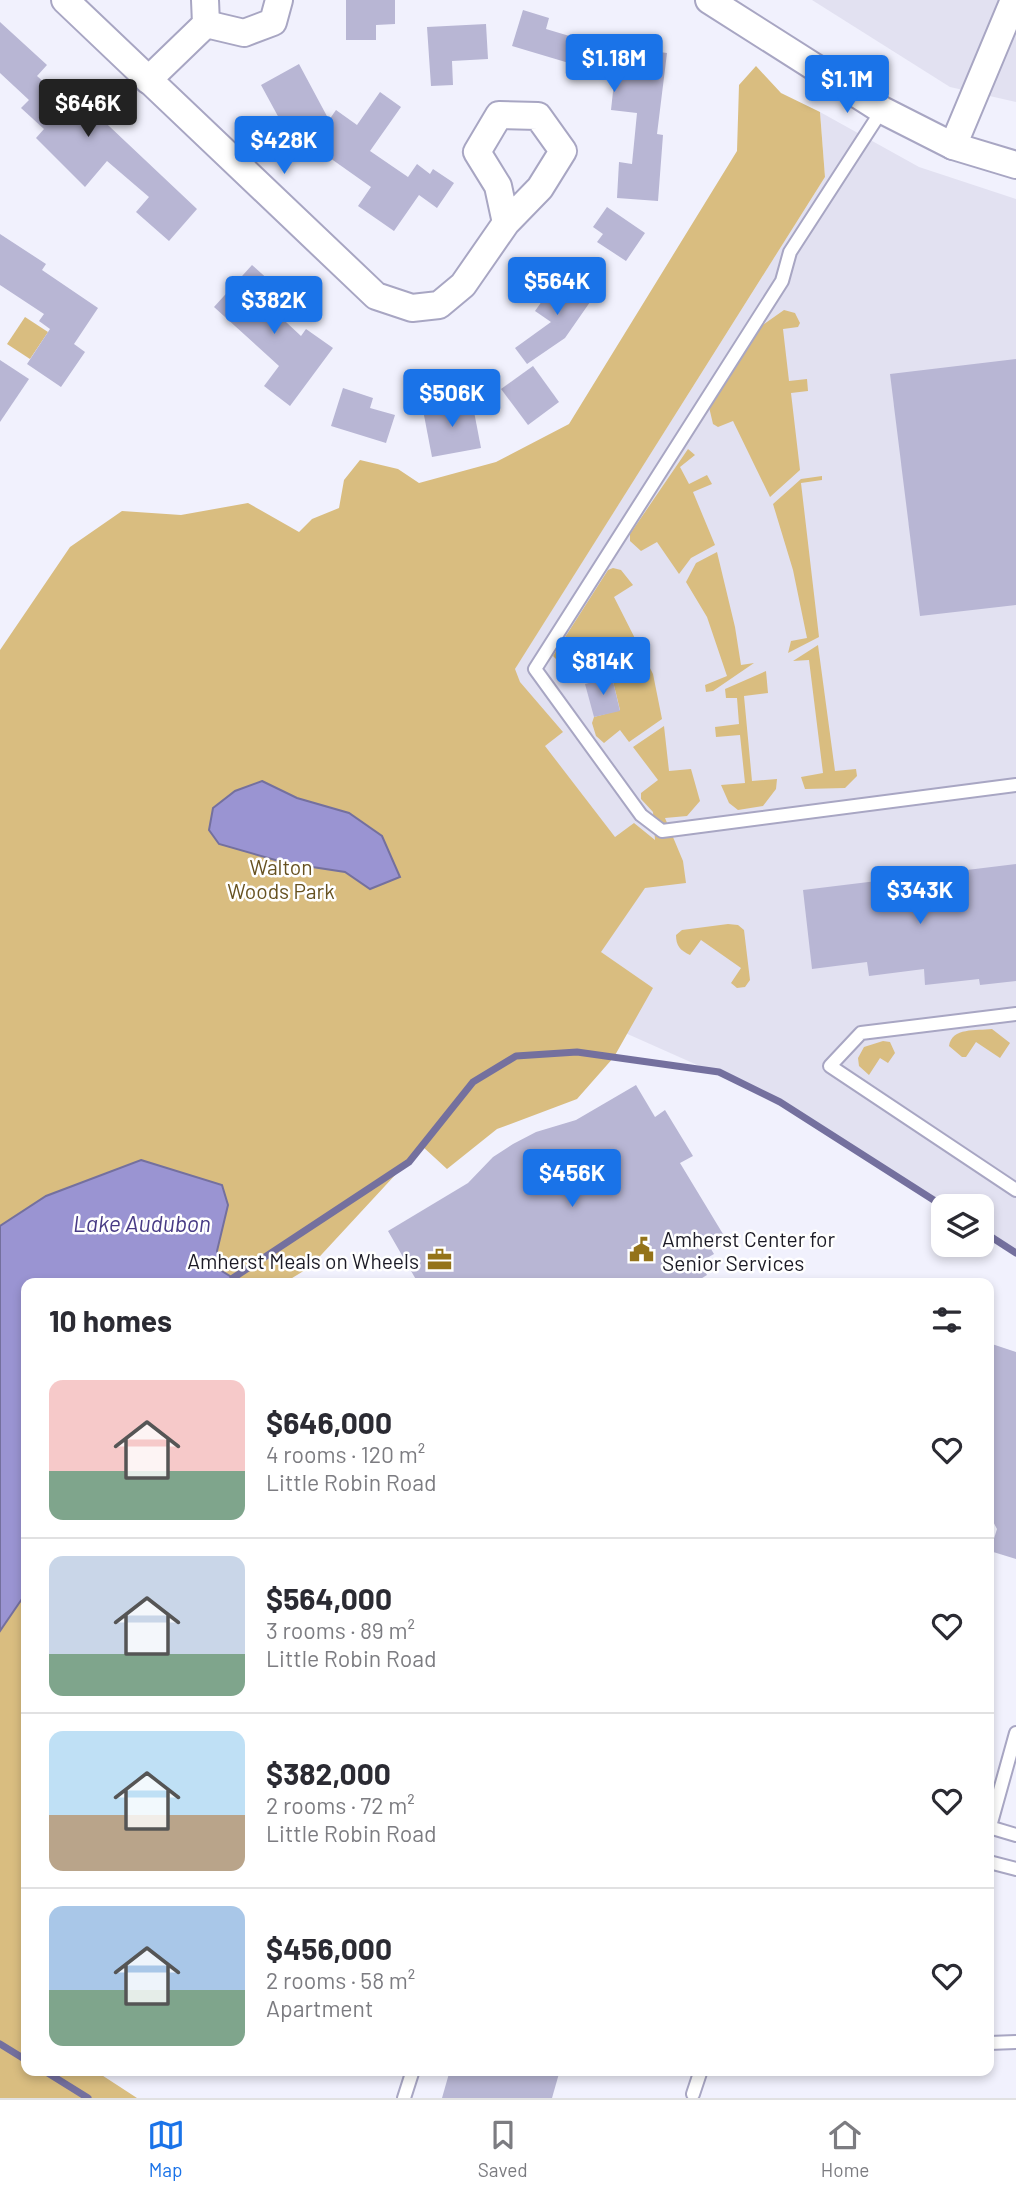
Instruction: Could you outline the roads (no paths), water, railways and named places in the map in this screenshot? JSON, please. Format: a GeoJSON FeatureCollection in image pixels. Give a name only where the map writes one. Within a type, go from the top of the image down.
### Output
{"type":"FeatureCollection","features":[{"type":"Feature","properties":{"kind":"street"},"geometry":{"type":"LineString","coordinates":[[65,0],[376,296],[412,308],[439,305],[463,285],[506,223]]}},
{"type":"Feature","properties":{"kind":"street"},"geometry":{"type":"LineString","coordinates":[[148,80],[206,12],[244,33],[273,22],[279,0]]}},
{"type":"Feature","properties":{"kind":"street"},"geometry":{"type":"LineString","coordinates":[[709,0],[882,110],[953,146],[1016,165]]}},
{"type":"Feature","properties":{"kind":"street"},"geometry":{"type":"LineString","coordinates":[[953,146],[1014,0]]}},
{"type":"Feature","properties":{"kind":"lane"},"geometry":{"type":"LineString","coordinates":[[882,110],[790,252],[782,281],[535,669],[641,815],[662,831],[1016,785]]}},
{"type":"Feature","properties":{"kind":"lane"},"geometry":{"type":"LineString","coordinates":[[1016,1014],[861,1033],[830,1066],[1016,1190]]}},
{"type":"Feature","properties":{"kind":"lane"},"geometry":{"type":"LineString","coordinates":[[994,1810],[1016,1733]]}},
{"type":"Feature","properties":{"kind":"lane"},"geometry":{"type":"LineString","coordinates":[[994,1829],[1016,1835]]}},
{"type":"Feature","properties":{"kind":"lane"},"geometry":{"type":"LineString","coordinates":[[994,1863],[1016,1869]]}},
{"type":"Feature","properties":{"kind":"lane"},"geometry":{"type":"LineString","coordinates":[[994,2043],[1016,2042]]}},
{"type":"Feature","properties":{"kind":"lane"},"geometry":{"type":"LineString","coordinates":[[404,2098],[411,2076]]}},
{"type":"Feature","properties":{"kind":"lane"},"geometry":{"type":"LineString","coordinates":[[693,2094],[699,2076]]}},
{"type":"Feature","properties":{"kind":"water"},"geometry":{"type":"Polygon","coordinates":[[[262,781],[297,798],[349,813],[382,836],[400,877],[370,889],[345,872],[286,863],[219,844],[209,830],[213,808],[235,791],[262,781]]]}},
{"type":"Feature","properties":{"kind":"water","name":"Lake Audubon"},"geometry":{"type":"Polygon","coordinates":[[[141,1160],[222,1185],[228,1205],[217,1251],[220,1270],[233,1278],[21,1278],[21,1600],[0,1631],[0,1226],[46,1196],[141,1160]]]}},
{"type":"Feature","properties":{"kind":"waterway"},"geometry":{"type":"LineString","coordinates":[[233,1278],[409,1162],[473,1082],[516,1056],[577,1052],[719,1072],[780,1102],[931,1198]]}},
{"type":"Feature","properties":{"kind":"waterway"},"geometry":{"type":"LineString","coordinates":[[994,1239],[1016,1253]]}},
{"type":"Feature","properties":{"kind":"waterway"},"geometry":{"type":"LineString","coordinates":[[0,2044],[21,2057]]}},
{"type":"Feature","properties":{"kind":"waterway"},"geometry":{"type":"LineString","coordinates":[[53,2076],[88,2098]]}},
{"type":"Feature","properties":{"kind":"place","name":"Amherst Center for Senior Services"},"geometry":{"type":"Point","coordinates":[642,1250]}},
{"type":"Feature","properties":{"kind":"place","name":"Amherst Meals on Wheels"},"geometry":{"type":"Point","coordinates":[439,1260]}},
{"type":"Feature","properties":{"kind":"park label","name":"Walton Woods Park"},"geometry":{"type":"Point","coordinates":[281,878]}}]}
